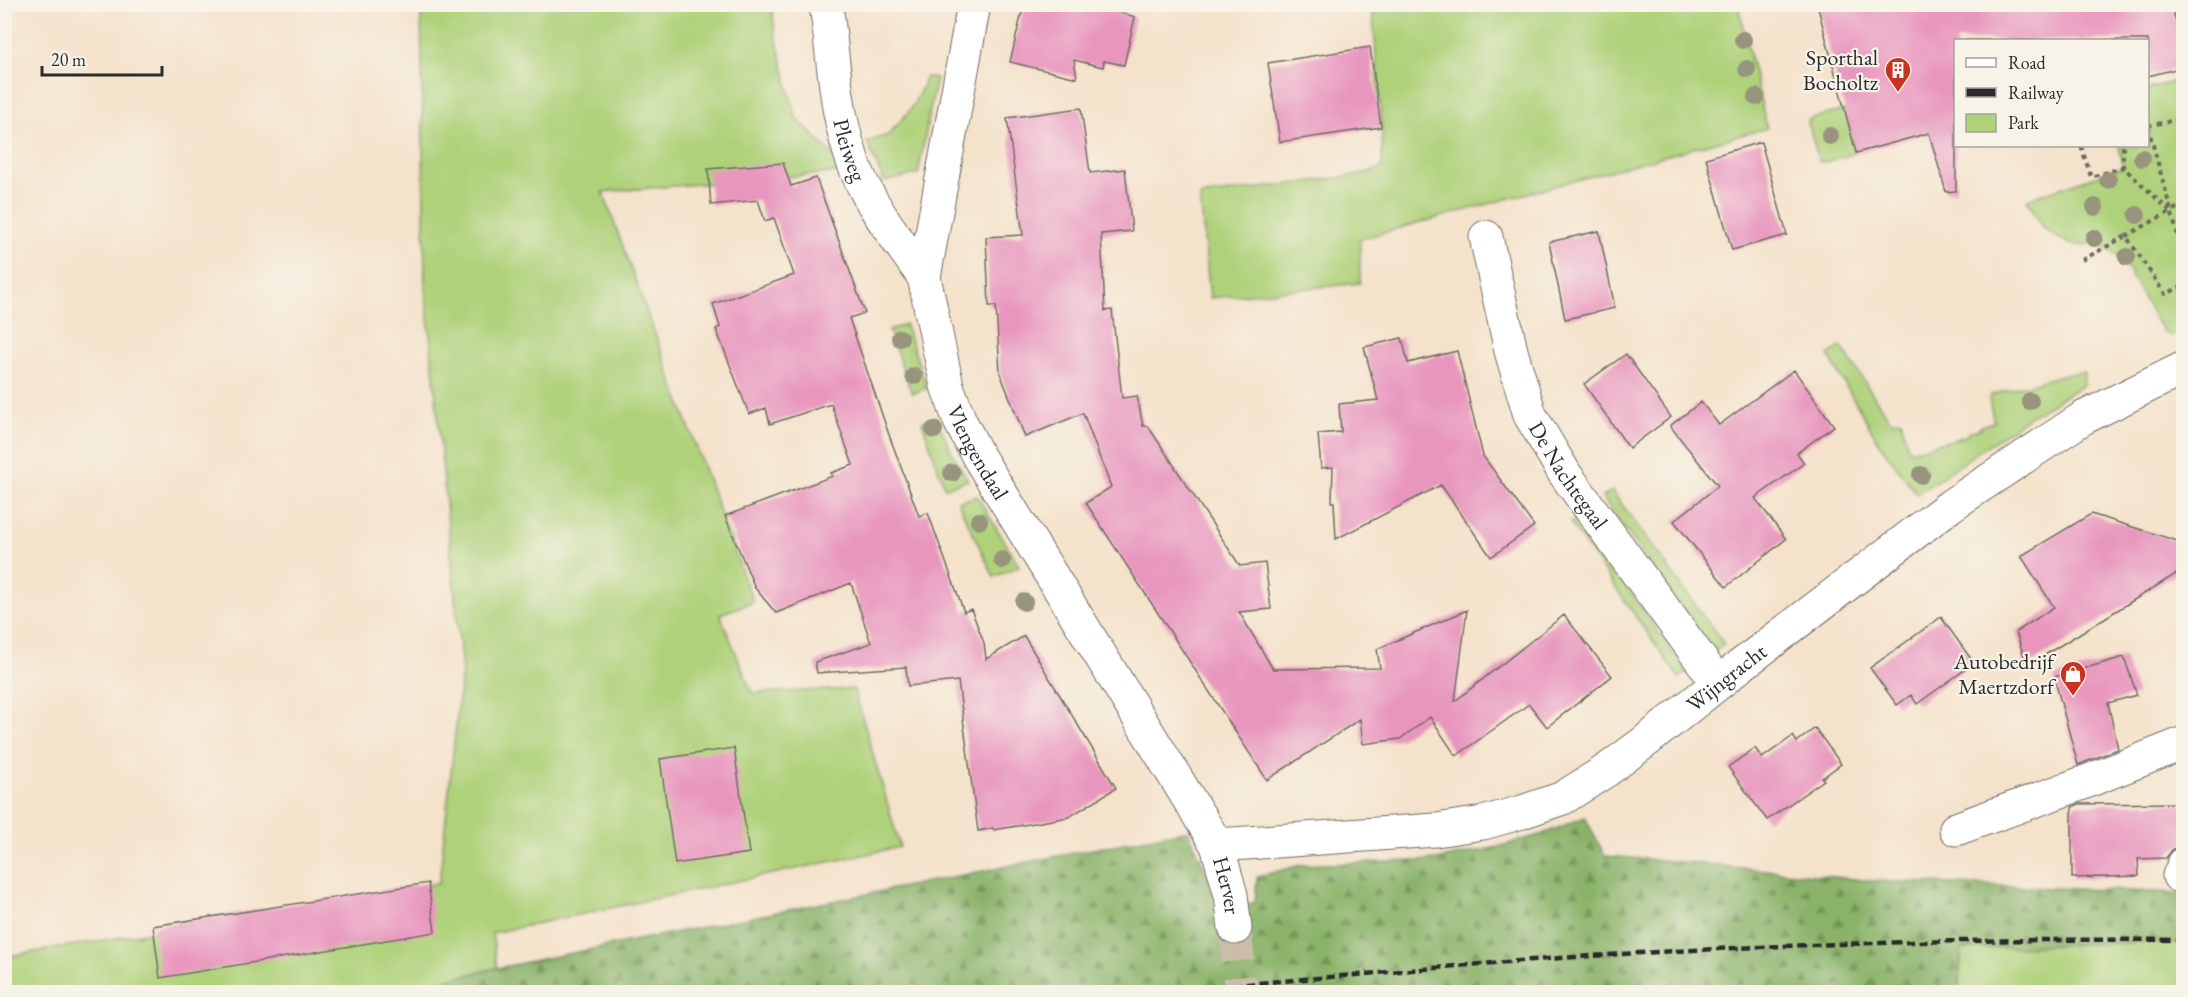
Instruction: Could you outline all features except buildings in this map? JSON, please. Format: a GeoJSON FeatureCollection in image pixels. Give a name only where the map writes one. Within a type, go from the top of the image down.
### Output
{"type":"FeatureCollection","features":[{"type":"Feature","properties":{"kind":"street","name":"Pleiweg"},"geometry":{"type":"LineString","coordinates":[[826,4],[842,120],[857,172],[879,211],[924,277]]}},
{"type":"Feature","properties":{"kind":"street","name":"Vlengendaal"},"geometry":{"type":"LineString","coordinates":[[974,4],[924,277],[947,386],[960,421],[978,456],[1217,845]]}},
{"type":"Feature","properties":{"kind":"street","name":"De Nachtegaal"},"geometry":{"type":"LineString","coordinates":[[1486,237],[1511,351],[1530,415],[1565,474],[1718,683]]}},
{"type":"Feature","properties":{"kind":"street","name":"Wijngracht"},"geometry":{"type":"LineString","coordinates":[[1217,845],[1437,830],[1483,823],[1563,798],[1607,770],[1894,547],[1997,473],[2083,418],[2184,368]]}},
{"type":"Feature","properties":{"kind":"street"},"geometry":{"type":"LineString","coordinates":[[1956,829],[2184,743]]}},
{"type":"Feature","properties":{"kind":"street","name":"Herver"},"geometry":{"type":"LineString","coordinates":[[1217,845],[1231,895],[1235,928]]}},
{"type":"Feature","properties":{"kind":"path"},"geometry":{"type":"LineString","coordinates":[[2149,126],[2184,118]]}},
{"type":"Feature","properties":{"kind":"path"},"geometry":{"type":"LineString","coordinates":[[2149,130],[2184,258]]}},
{"type":"Feature","properties":{"kind":"path"},"geometry":{"type":"LineString","coordinates":[[2081,147],[2091,177],[2123,167]]}},
{"type":"Feature","properties":{"kind":"path"},"geometry":{"type":"LineString","coordinates":[[2123,147],[2123,167],[2171,211]]}},
{"type":"Feature","properties":{"kind":"path"},"geometry":{"type":"LineString","coordinates":[[2082,260],[2184,204]]}},
{"type":"Feature","properties":{"kind":"path"},"geometry":{"type":"LineString","coordinates":[[2126,236],[2165,294],[2184,286]]}},
{"type":"Feature","properties":{"kind":"green space"},"geometry":{"type":"Polygon","coordinates":[[[421,5],[772,5],[775,34],[796,118],[840,162],[844,172],[603,192],[753,602],[720,614],[752,693],[854,689],[900,847],[492,933],[497,968],[436,982],[405,992],[5,992],[5,957],[439,883],[462,670],[425,283],[421,5]]]}},
{"type":"Feature","properties":{"kind":"green space"},"geometry":{"type":"Polygon","coordinates":[[[1372,5],[1738,5],[1767,128],[1360,239],[1360,283],[1210,298],[1200,196],[1359,175],[1382,168],[1382,128],[1372,5]]]}},
{"type":"Feature","properties":{"kind":"green space"},"geometry":{"type":"Polygon","coordinates":[[[926,77],[936,78],[918,174],[884,182],[867,142],[888,135],[910,110],[926,77]]]}},
{"type":"Feature","properties":{"kind":"green space"},"geometry":{"type":"Polygon","coordinates":[[[2183,79],[2184,334],[2172,336],[2164,332],[2157,322],[2122,259],[2098,244],[2073,245],[2058,238],[2042,227],[2027,199],[2123,167],[2119,147],[2149,147],[2149,89],[2183,79]]]}},
{"type":"Feature","properties":{"kind":"green space"},"geometry":{"type":"Polygon","coordinates":[[[1845,110],[1856,153],[1825,162],[1819,161],[1809,119],[1845,110]]]}},
{"type":"Feature","properties":{"kind":"green space"},"geometry":{"type":"Polygon","coordinates":[[[905,324],[927,388],[912,394],[889,331],[905,324]]]}},
{"type":"Feature","properties":{"kind":"green space"},"geometry":{"type":"Polygon","coordinates":[[[1841,346],[1888,418],[1891,421],[1901,420],[1908,448],[1911,451],[1966,436],[1981,426],[1994,422],[1989,399],[1991,395],[2065,374],[2084,372],[2083,385],[2029,417],[1917,494],[1879,443],[1828,355],[1841,346]]]}},
{"type":"Feature","properties":{"kind":"green space"},"geometry":{"type":"Polygon","coordinates":[[[936,417],[953,455],[968,480],[945,488],[922,422],[936,417]]]}},
{"type":"Feature","properties":{"kind":"green space"},"geometry":{"type":"Polygon","coordinates":[[[1612,491],[1724,644],[1714,652],[1602,497],[1612,491]]]}},
{"type":"Feature","properties":{"kind":"green space"},"geometry":{"type":"Polygon","coordinates":[[[977,496],[1019,566],[994,577],[958,502],[977,496]]]}},
{"type":"Feature","properties":{"kind":"green space"},"geometry":{"type":"Polygon","coordinates":[[[1578,517],[1687,673],[1679,678],[1570,523],[1578,517]]]}},
{"type":"Feature","properties":{"kind":"green space"},"geometry":{"type":"Polygon","coordinates":[[[1585,817],[1605,856],[1874,881],[2183,893],[2183,944],[2138,942],[1962,949],[1958,992],[405,992],[436,982],[497,968],[1188,830],[1221,905],[1255,903],[1257,877],[1300,865],[1436,860],[1498,847],[1543,834],[1585,817]]]}},
{"type":"Feature","properties":{"kind":"green space"},"geometry":{"type":"Polygon","coordinates":[[[2138,942],[2183,944],[2183,992],[1958,992],[1961,949],[2138,942]]]}},
{"type":"Feature","properties":{"kind":"tunnel"},"geometry":{"type":"LineString","coordinates":[[1235,928],[1241,992]]}},
{"type":"Feature","properties":{"kind":"railway"},"geometry":{"type":"LineString","coordinates":[[1178,992],[1498,963],[1693,950],[1889,943],[2184,940]]}},
{"type":"Feature","properties":{"kind":"place","name":"Sporthal Bocholtz"},"geometry":{"type":"Point","coordinates":[1898,93]}},
{"type":"Feature","properties":{"kind":"place","name":"Autobedrijf Maertzdorf"},"geometry":{"type":"Point","coordinates":[2073,697]}}]}
